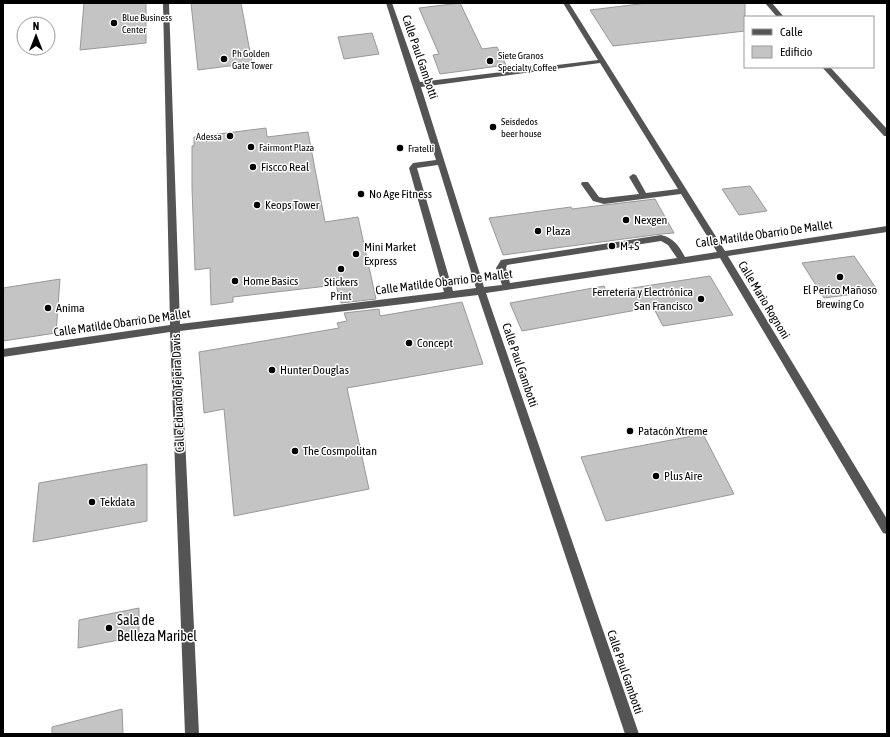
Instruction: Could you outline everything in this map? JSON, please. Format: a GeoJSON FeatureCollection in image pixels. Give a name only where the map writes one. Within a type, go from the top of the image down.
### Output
{"type":"FeatureCollection","features":[{"type":"Feature","properties":{"kind":"street","name":"Calle Eduardo Tejeira Davis"},"geometry":{"type":"LineString","coordinates":[[166,3],[175,328],[192,734]]}},
{"type":"Feature","properties":{"kind":"street","name":"Calle Paul Gambotti"},"geometry":{"type":"LineString","coordinates":[[389,3],[417,85],[481,291],[632,734]]}},
{"type":"Feature","properties":{"kind":"street","name":"Calle Mario Rognoni"},"geometry":{"type":"LineString","coordinates":[[566,3],[722,253],[887,529]]}},
{"type":"Feature","properties":{"kind":"street"},"geometry":{"type":"LineString","coordinates":[[768,3],[780,16]]}},
{"type":"Feature","properties":{"kind":"street"},"geometry":{"type":"LineString","coordinates":[[417,85],[603,61]]}},
{"type":"Feature","properties":{"kind":"street"},"geometry":{"type":"LineString","coordinates":[[827,68],[887,134]]}},
{"type":"Feature","properties":{"kind":"street"},"geometry":{"type":"LineString","coordinates":[[441,162],[416,165],[413,168],[449,295]]}},
{"type":"Feature","properties":{"kind":"street"},"geometry":{"type":"LineString","coordinates":[[633,177],[644,196]]}},
{"type":"Feature","properties":{"kind":"street"},"geometry":{"type":"LineString","coordinates":[[585,184],[596,199],[604,201],[683,191]]}},
{"type":"Feature","properties":{"kind":"street","name":"Calle Matilde Obarrio De Mallet"},"geometry":{"type":"LineString","coordinates":[[3,353],[175,328],[481,291],[887,229]]}},
{"type":"Feature","properties":{"kind":"street"},"geometry":{"type":"LineString","coordinates":[[507,287],[501,268],[504,262],[661,238],[667,239],[683,260]]}},
{"type":"Feature","properties":{"kind":"building","name":"Blue Business Center"},"geometry":{"type":"Polygon","coordinates":[[[84,3],[146,3],[146,43],[80,50],[84,3]]]}},
{"type":"Feature","properties":{"kind":"building"},"geometry":{"type":"Polygon","coordinates":[[[191,3],[241,3],[252,63],[198,70],[191,3]]]}},
{"type":"Feature","properties":{"kind":"building"},"geometry":{"type":"Polygon","coordinates":[[[460,3],[482,49],[497,47],[506,65],[440,74],[433,55],[439,54],[419,8],[460,3]]]}},
{"type":"Feature","properties":{"kind":"building"},"geometry":{"type":"Polygon","coordinates":[[[648,3],[745,3],[744,31],[613,46],[590,10],[648,3]]]}},
{"type":"Feature","properties":{"kind":"building"},"geometry":{"type":"Polygon","coordinates":[[[372,33],[379,54],[344,59],[338,37],[372,33]]]}},
{"type":"Feature","properties":{"kind":"building"},"geometry":{"type":"Polygon","coordinates":[[[266,128],[267,137],[308,132],[325,222],[358,217],[376,299],[341,303],[336,285],[233,297],[233,302],[211,305],[210,268],[195,270],[192,188],[192,146],[194,146],[194,137],[266,128]]]}},
{"type":"Feature","properties":{"kind":"building"},"geometry":{"type":"Polygon","coordinates":[[[750,186],[767,211],[739,215],[722,189],[750,186]]]}},
{"type":"Feature","properties":{"kind":"building"},"geometry":{"type":"Polygon","coordinates":[[[655,199],[674,233],[503,255],[489,218],[571,207],[572,209],[655,199]]]}},
{"type":"Feature","properties":{"kind":"building","name":"El Perico Mañoso Brewing Co"},"geometry":{"type":"Polygon","coordinates":[[[854,256],[878,291],[824,298],[802,263],[854,256]]]}},
{"type":"Feature","properties":{"kind":"building"},"geometry":{"type":"Polygon","coordinates":[[[710,276],[733,315],[663,326],[653,307],[522,331],[510,303],[604,286],[607,292],[710,276]]]}},
{"type":"Feature","properties":{"kind":"building"},"geometry":{"type":"Polygon","coordinates":[[[60,279],[56,333],[3,341],[3,288],[60,279]]]}},
{"type":"Feature","properties":{"kind":"building"},"geometry":{"type":"Polygon","coordinates":[[[462,302],[483,364],[347,388],[369,489],[234,516],[224,409],[204,413],[199,352],[339,328],[337,323],[347,321],[344,313],[379,309],[380,316],[462,302]]]}},
{"type":"Feature","properties":{"kind":"building","name":"Plus Aire"},"geometry":{"type":"Polygon","coordinates":[[[703,434],[734,494],[606,521],[581,457],[703,434]]]}},
{"type":"Feature","properties":{"kind":"building","name":"Tekdata"},"geometry":{"type":"Polygon","coordinates":[[[147,464],[147,521],[33,542],[39,483],[147,464]]]}},
{"type":"Feature","properties":{"kind":"building","name":"Sala de Belleza Maribel"},"geometry":{"type":"Polygon","coordinates":[[[139,608],[139,636],[78,648],[79,620],[139,608]]]}},
{"type":"Feature","properties":{"kind":"building"},"geometry":{"type":"Polygon","coordinates":[[[122,709],[123,734],[52,734],[52,727],[122,709]]]}},
{"type":"Feature","properties":{"kind":"place","name":"Blue Business Center"},"geometry":{"type":"Point","coordinates":[114,23]}},
{"type":"Feature","properties":{"kind":"place","name":"Ph Golden Gate Tower"},"geometry":{"type":"Point","coordinates":[224,59]}},
{"type":"Feature","properties":{"kind":"place","name":"Siete Granos Specialty Coffee"},"geometry":{"type":"Point","coordinates":[490,61]}},
{"type":"Feature","properties":{"kind":"place","name":"Seisdedos beer house"},"geometry":{"type":"Point","coordinates":[493,127]}},
{"type":"Feature","properties":{"kind":"place","name":"Adessa"},"geometry":{"type":"Point","coordinates":[230,136]}},
{"type":"Feature","properties":{"kind":"place","name":"Fairmont Plaza"},"geometry":{"type":"Point","coordinates":[251,147]}},
{"type":"Feature","properties":{"kind":"place","name":"Fratelli"},"geometry":{"type":"Point","coordinates":[400,148]}},
{"type":"Feature","properties":{"kind":"place","name":"Fiscco Real"},"geometry":{"type":"Point","coordinates":[253,167]}},
{"type":"Feature","properties":{"kind":"place","name":"No Age Fitness"},"geometry":{"type":"Point","coordinates":[361,194]}},
{"type":"Feature","properties":{"kind":"place","name":"Keops Tower"},"geometry":{"type":"Point","coordinates":[257,205]}},
{"type":"Feature","properties":{"kind":"place","name":"Nexgen"},"geometry":{"type":"Point","coordinates":[626,220]}},
{"type":"Feature","properties":{"kind":"place","name":"Plaza"},"geometry":{"type":"Point","coordinates":[538,231]}},
{"type":"Feature","properties":{"kind":"place","name":"M+S"},"geometry":{"type":"Point","coordinates":[612,246]}},
{"type":"Feature","properties":{"kind":"place","name":"Mini Market Express"},"geometry":{"type":"Point","coordinates":[356,254]}},
{"type":"Feature","properties":{"kind":"place","name":"Stickers Print"},"geometry":{"type":"Point","coordinates":[341,269]}},
{"type":"Feature","properties":{"kind":"place","name":"El Perico Mañoso Brewing Co"},"geometry":{"type":"Point","coordinates":[840,277]}},
{"type":"Feature","properties":{"kind":"place","name":"Home Basics"},"geometry":{"type":"Point","coordinates":[235,281]}},
{"type":"Feature","properties":{"kind":"place","name":"Ferretería y Electrónica San Francisco"},"geometry":{"type":"Point","coordinates":[701,299]}},
{"type":"Feature","properties":{"kind":"place","name":"Anima"},"geometry":{"type":"Point","coordinates":[48,308]}},
{"type":"Feature","properties":{"kind":"place","name":"Concept"},"geometry":{"type":"Point","coordinates":[409,343]}},
{"type":"Feature","properties":{"kind":"place","name":"Hunter Douglas"},"geometry":{"type":"Point","coordinates":[272,370]}},
{"type":"Feature","properties":{"kind":"place","name":"Patacón Xtreme"},"geometry":{"type":"Point","coordinates":[630,431]}},
{"type":"Feature","properties":{"kind":"place","name":"The Cosmpolitan"},"geometry":{"type":"Point","coordinates":[295,451]}},
{"type":"Feature","properties":{"kind":"place","name":"Plus Aire"},"geometry":{"type":"Point","coordinates":[656,476]}},
{"type":"Feature","properties":{"kind":"place","name":"Tekdata"},"geometry":{"type":"Point","coordinates":[92,502]}},
{"type":"Feature","properties":{"kind":"place","name":"Sala de Belleza Maribel"},"geometry":{"type":"Point","coordinates":[109,628]}}]}
